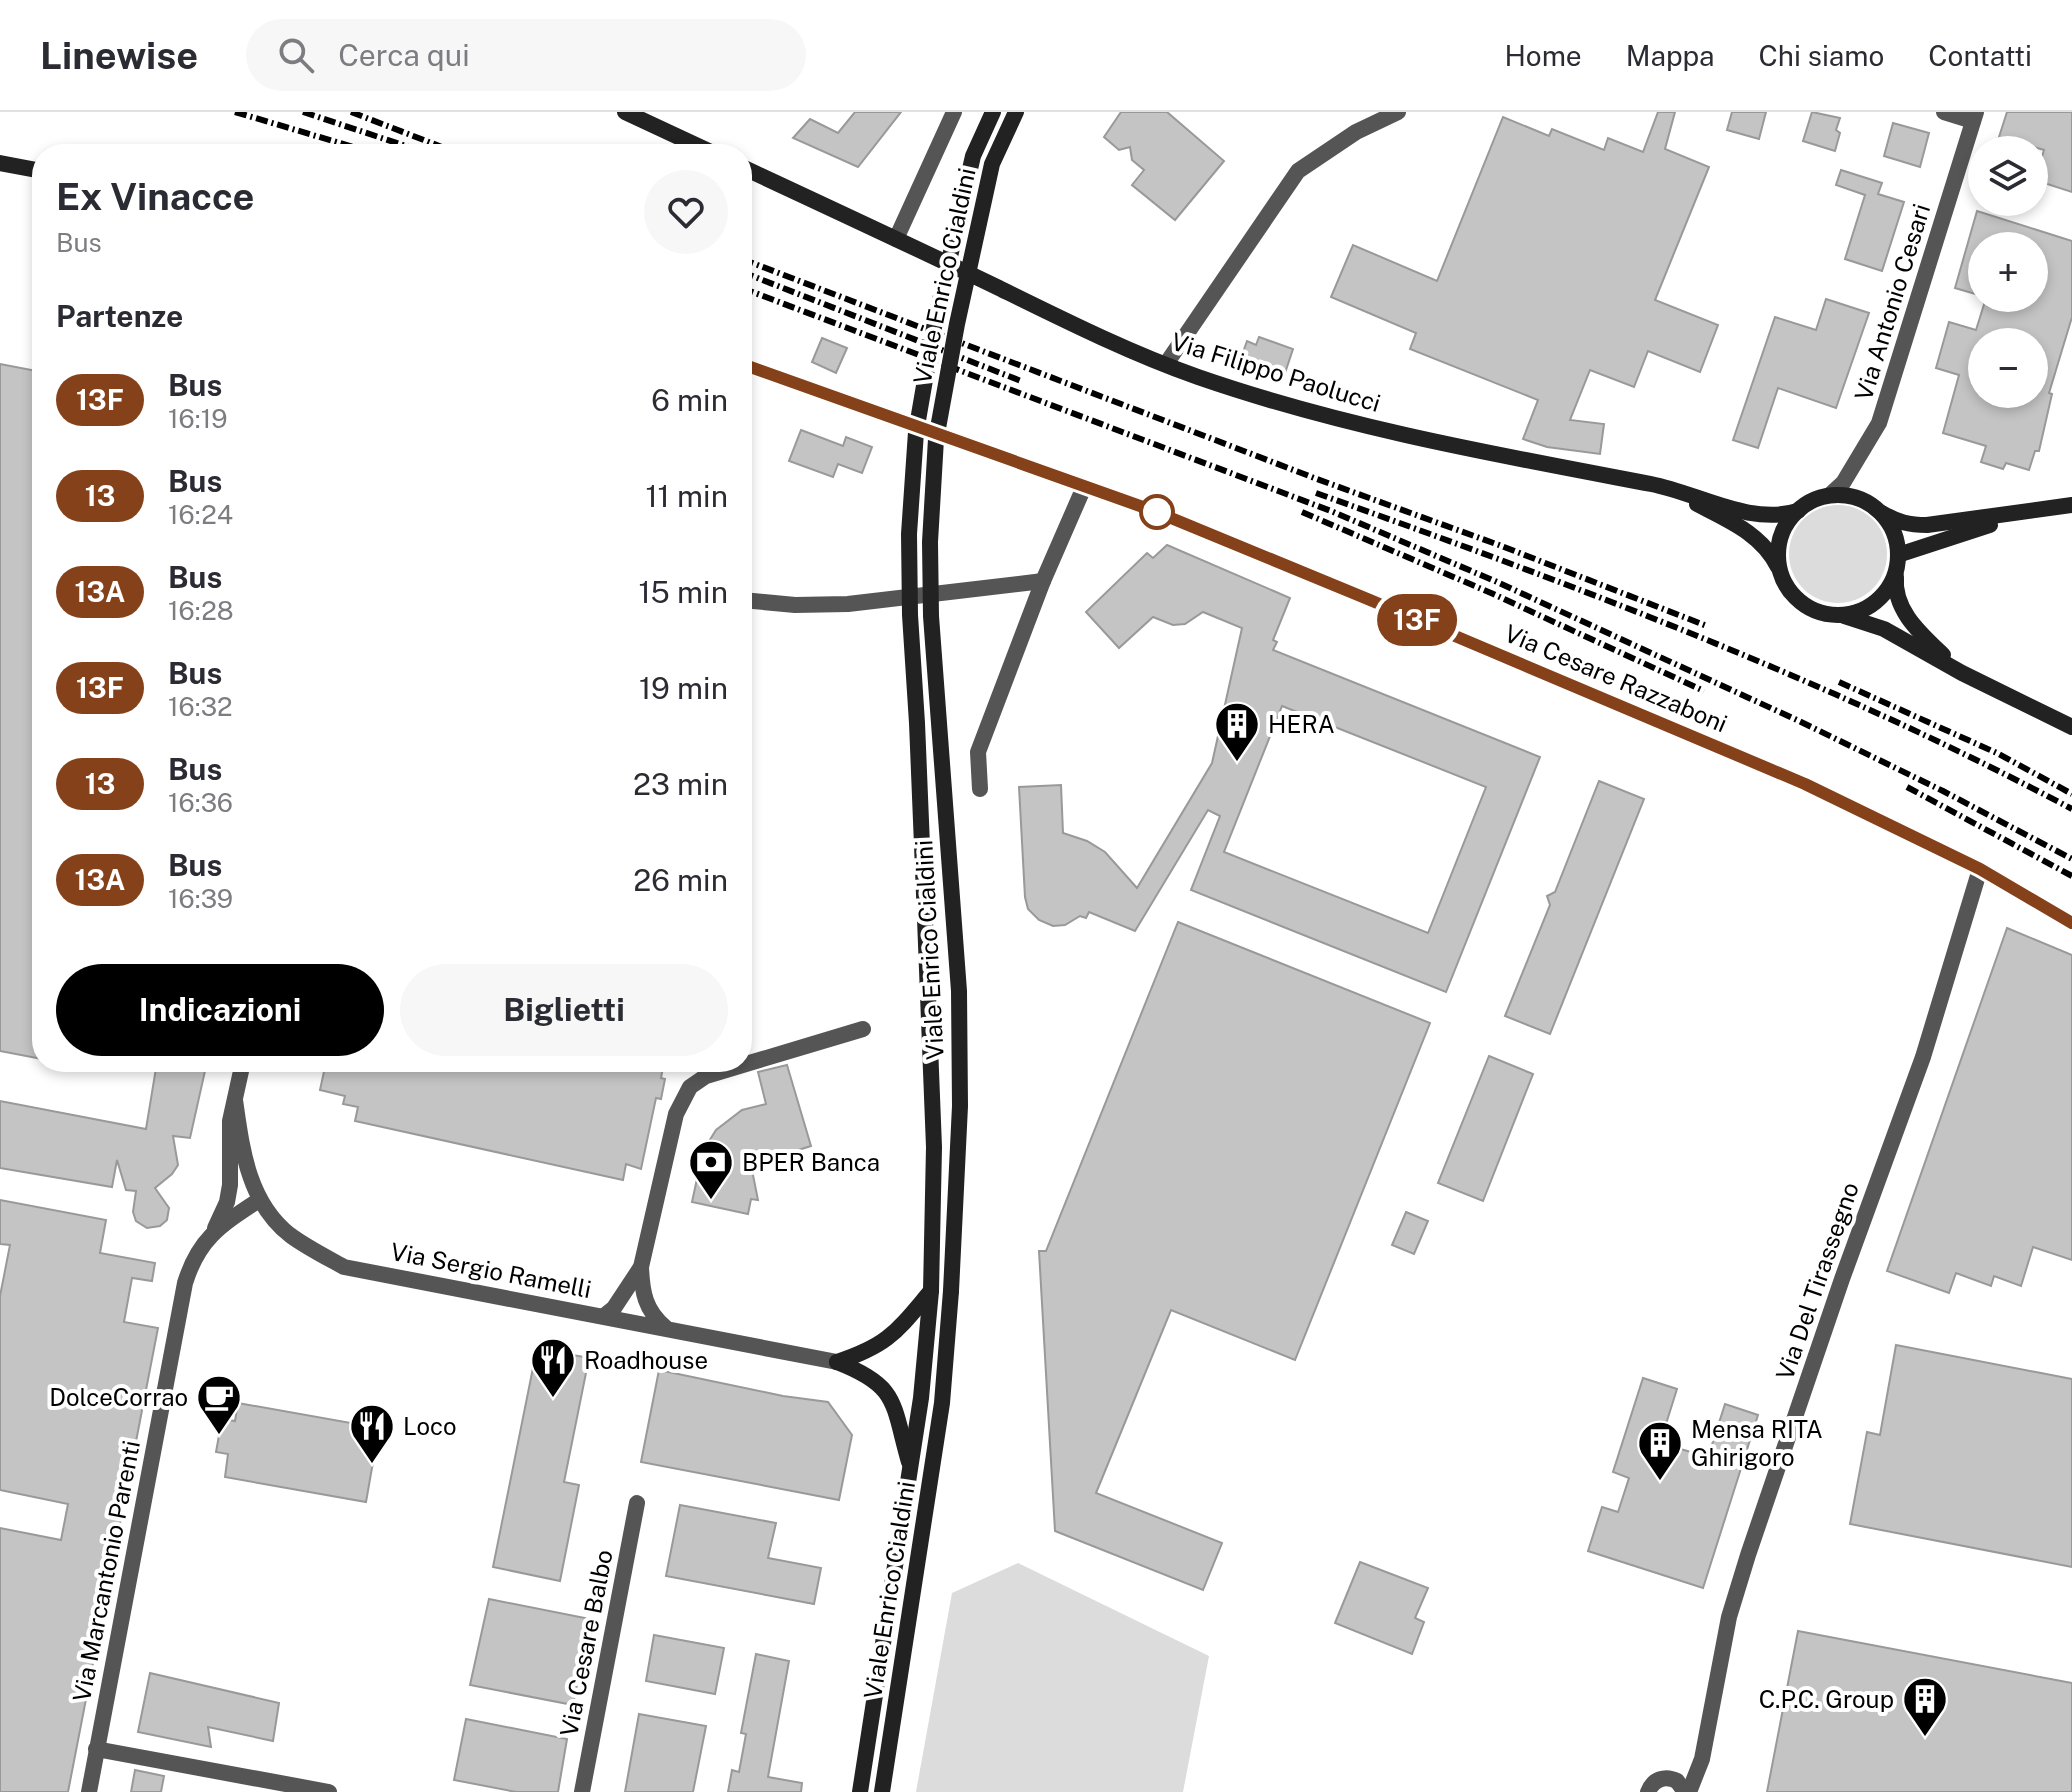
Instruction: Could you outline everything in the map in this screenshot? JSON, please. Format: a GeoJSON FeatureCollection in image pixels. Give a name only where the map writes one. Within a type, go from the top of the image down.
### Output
{"type":"FeatureCollection","features":[{"type":"Feature","properties":{"kind":"street"},"geometry":{"type":"LineString","coordinates":[[625,112],[694,144]]}},
{"type":"Feature","properties":{"kind":"street"},"geometry":{"type":"LineString","coordinates":[[896,239],[954,112]]}},
{"type":"Feature","properties":{"kind":"street","name":"Viale Enrico Cialdini"},"geometry":{"type":"LineString","coordinates":[[860,1792],[921,1398],[931,1291],[934,1106],[910,615],[909,534],[916,432],[935,322],[973,156],[993,112]]}},
{"type":"Feature","properties":{"kind":"street","name":"Viale Enrico Cialdini"},"geometry":{"type":"LineString","coordinates":[[882,1792],[942,1403],[960,1106],[959,991],[931,616],[930,542],[936,439],[992,164],[1016,112]]}},
{"type":"Feature","properties":{"kind":"street"},"geometry":{"type":"LineString","coordinates":[[1166,364],[1298,171],[1356,132],[1398,112]]}},
{"type":"Feature","properties":{"kind":"street"},"geometry":{"type":"LineString","coordinates":[[1944,112],[1974,116]]}},
{"type":"Feature","properties":{"kind":"street","name":"Via Antonio Cesari"},"geometry":{"type":"LineString","coordinates":[[1830,495],[1843,483],[1879,423],[1974,116]]}},
{"type":"Feature","properties":{"kind":"street"},"geometry":{"type":"LineString","coordinates":[[0,163],[32,169]]}},
{"type":"Feature","properties":{"kind":"street","name":"Via Filippo Paolucci"},"geometry":{"type":"LineString","coordinates":[[752,172],[1102,337],[1240,390],[1367,427],[1509,458],[1664,486],[1759,513],[1786,515],[1798,511]]}},
{"type":"Feature","properties":{"kind":"street","name":"Via Cesare Razzaboni"},"geometry":{"type":"LineString","coordinates":[[752,368],[1154,511],[1312,576],[1805,784],[1980,869],[2072,923]]}},
{"type":"Feature","properties":{"kind":"street","name":"Via Filippo Paolucci"},"geometry":{"type":"LineString","coordinates":[[1664,486],[1757,539],[1771,553],[1781,573]]}},
{"type":"Feature","properties":{"kind":"street"},"geometry":{"type":"LineString","coordinates":[[980,789],[978,752],[1043,581],[1084,487]]}},
{"type":"Feature","properties":{"kind":"street"},"geometry":{"type":"LineString","coordinates":[[2072,505],[1910,525],[1895,521],[1860,499],[1830,495],[1798,511],[1782,533],[1779,547],[1781,573],[1790,590],[1813,609],[1884,629],[1962,673],[2072,727]]}},
{"type":"Feature","properties":{"kind":"street"},"geometry":{"type":"LineString","coordinates":[[1897,562],[2041,509]]}},
{"type":"Feature","properties":{"kind":"street"},"geometry":{"type":"LineString","coordinates":[[1877,510],[1891,527],[1897,562],[1895,587],[1903,610],[1928,641],[1962,673]]}},
{"type":"Feature","properties":{"kind":"street"},"geometry":{"type":"LineString","coordinates":[[1828,613],[1843,614],[1871,604],[1891,583],[1897,562]]}},
{"type":"Feature","properties":{"kind":"street"},"geometry":{"type":"LineString","coordinates":[[752,601],[795,605],[848,604],[1043,581]]}},
{"type":"Feature","properties":{"kind":"street","name":"Via Del Tirassegno"},"geometry":{"type":"LineString","coordinates":[[1702,1759],[1729,1617],[1842,1279],[1923,1057],[1980,869]]}},
{"type":"Feature","properties":{"kind":"street"},"geometry":{"type":"LineString","coordinates":[[752,1062],[863,1029]]}},
{"type":"Feature","properties":{"kind":"street","name":"Via Sergio Ramelli"},"geometry":{"type":"LineString","coordinates":[[213,1232],[227,1202],[230,1185],[228,1144],[241,1072]]}},
{"type":"Feature","properties":{"kind":"street"},"geometry":{"type":"LineString","coordinates":[[666,1329],[649,1312],[642,1289],[641,1267],[676,1114],[690,1087],[706,1076],[719,1072]]}},
{"type":"Feature","properties":{"kind":"street","name":"Via Sergio Ramelli"},"geometry":{"type":"LineString","coordinates":[[235,1100],[243,1151],[259,1200],[289,1234],[344,1267],[837,1362]]}},
{"type":"Feature","properties":{"kind":"street","name":"Via Marcantonio Parenti"},"geometry":{"type":"LineString","coordinates":[[89,1792],[185,1283],[192,1259],[213,1232],[259,1200]]}},
{"type":"Feature","properties":{"kind":"street"},"geometry":{"type":"LineString","coordinates":[[604,1316],[614,1308],[641,1267]]}},
{"type":"Feature","properties":{"kind":"street"},"geometry":{"type":"LineString","coordinates":[[837,1362],[874,1349],[888,1340],[931,1291]]}},
{"type":"Feature","properties":{"kind":"street"},"geometry":{"type":"LineString","coordinates":[[837,1362],[862,1372],[885,1389],[911,1468]]}},
{"type":"Feature","properties":{"kind":"street","name":"Via Cesare Balbo"},"geometry":{"type":"LineString","coordinates":[[582,1792],[637,1503]]}},
{"type":"Feature","properties":{"kind":"street"},"geometry":{"type":"LineString","coordinates":[[96,1749],[329,1792]]}},
{"type":"Feature","properties":{"kind":"street"},"geometry":{"type":"LineString","coordinates":[[1648,1792],[1654,1782],[1672,1778],[1702,1759]]}},
{"type":"Feature","properties":{"kind":"street"},"geometry":{"type":"LineString","coordinates":[[1687,1792],[1702,1759]]}},
{"type":"Feature","properties":{"kind":"street"},"geometry":{"type":"LineString","coordinates":[[1672,1778],[1687,1792]]}},
{"type":"Feature","properties":{"kind":"shaded area"},"geometry":{"type":"Polygon","coordinates":[[[1838,505],[1857,509],[1873,519],[1883,535],[1887,554],[1883,573],[1873,589],[1857,599],[1838,603],[1819,599],[1803,589],[1793,573],[1789,554],[1793,535],[1803,519],[1819,509],[1838,505]]]}},
{"type":"Feature","properties":{"kind":"shaded area"},"geometry":{"type":"Polygon","coordinates":[[[1018,1563],[1209,1656],[1183,1792],[916,1792],[952,1593],[1018,1563]]]}},
{"type":"Feature","properties":{"kind":"building"},"geometry":{"type":"Polygon","coordinates":[[[855,112],[901,112],[858,167],[793,138],[810,119],[838,133],[855,112]]]}},
{"type":"Feature","properties":{"kind":"building"},"geometry":{"type":"Polygon","coordinates":[[[1121,112],[1167,112],[1224,161],[1175,220],[1132,185],[1144,170],[1132,160],[1130,147],[1119,150],[1104,137],[1121,112]]]}},
{"type":"Feature","properties":{"kind":"building"},"geometry":{"type":"Polygon","coordinates":[[[1658,112],[1675,112],[1665,149],[1709,167],[1655,300],[1718,325],[1700,372],[1648,351],[1634,387],[1590,370],[1570,420],[1604,424],[1600,454],[1547,447],[1523,439],[1538,400],[1410,349],[1416,333],[1331,297],[1353,245],[1437,281],[1503,117],[1549,136],[1552,129],[1604,150],[1608,138],[1643,152],[1658,112]]]}},
{"type":"Feature","properties":{"kind":"building"},"geometry":{"type":"Polygon","coordinates":[[[1732,112],[1766,112],[1759,139],[1727,130],[1732,112]]]}},
{"type":"Feature","properties":{"kind":"building"},"geometry":{"type":"Polygon","coordinates":[[[1812,112],[1840,118],[1835,151],[1803,141],[1812,112]]]}},
{"type":"Feature","properties":{"kind":"building"},"geometry":{"type":"Polygon","coordinates":[[[2007,112],[2072,112],[2072,192],[2048,184],[2048,136],[1999,136],[2007,112]]]}},
{"type":"Feature","properties":{"kind":"building"},"geometry":{"type":"Polygon","coordinates":[[[1893,123],[1929,133],[1920,167],[1884,156],[1893,123]]]}},
{"type":"Feature","properties":{"kind":"building"},"geometry":{"type":"Polygon","coordinates":[[[1841,170],[1882,183],[1878,194],[1904,202],[1882,271],[1845,259],[1865,195],[1836,185],[1841,170]]]}},
{"type":"Feature","properties":{"kind":"building"},"geometry":{"type":"Polygon","coordinates":[[[1976,216],[1993,216],[2044,232],[1971,232],[1976,216]]]}},
{"type":"Feature","properties":{"kind":"building"},"geometry":{"type":"Polygon","coordinates":[[[2048,233],[2072,241],[2072,317],[2049,393],[2052,394],[2039,451],[2035,451],[2029,470],[2006,463],[2003,469],[1981,462],[1986,446],[1943,433],[1959,375],[1936,368],[1949,322],[1969,328],[1968,408],[2048,408],[2048,328],[1977,328],[1982,312],[2048,312],[2048,233]]]}},
{"type":"Feature","properties":{"kind":"building"},"geometry":{"type":"Polygon","coordinates":[[[1968,242],[1968,292],[1955,288],[1968,242]]]}},
{"type":"Feature","properties":{"kind":"building"},"geometry":{"type":"Polygon","coordinates":[[[1826,299],[1869,313],[1836,408],[1778,388],[1758,448],[1733,440],[1775,317],[1816,330],[1826,299]]]}},
{"type":"Feature","properties":{"kind":"building"},"geometry":{"type":"Polygon","coordinates":[[[1259,337],[1293,349],[1284,376],[1240,361],[1247,341],[1256,345],[1259,337]]]}},
{"type":"Feature","properties":{"kind":"building"},"geometry":{"type":"Polygon","coordinates":[[[822,338],[847,348],[836,373],[812,362],[822,338]]]}},
{"type":"Feature","properties":{"kind":"building"},"geometry":{"type":"Polygon","coordinates":[[[0,364],[32,370],[32,1057],[0,1051],[0,364]]]}},
{"type":"Feature","properties":{"kind":"building"},"geometry":{"type":"Polygon","coordinates":[[[801,430],[843,446],[846,437],[872,447],[862,473],[838,464],[833,477],[789,461],[801,430]]]}},
{"type":"Feature","properties":{"kind":"building"},"geometry":{"type":"Polygon","coordinates":[[[1167,545],[1290,598],[1273,640],[1277,642],[1273,650],[1540,757],[1446,992],[1191,890],[1220,816],[1208,810],[1135,931],[1089,912],[1086,918],[1080,916],[1065,925],[1053,926],[1039,920],[1028,909],[1019,787],[1061,785],[1063,833],[1087,841],[1105,852],[1137,888],[1212,763],[1242,628],[1203,612],[1185,624],[1173,625],[1153,617],[1119,648],[1086,612],[1147,553],[1153,558],[1167,545]],[[1282,706],[1224,852],[1428,933],[1486,787],[1282,706]]]}},
{"type":"Feature","properties":{"kind":"building"},"geometry":{"type":"Polygon","coordinates":[[[1599,781],[1644,799],[1550,1034],[1505,1016],[1550,905],[1547,896],[1555,892],[1599,781]]]}},
{"type":"Feature","properties":{"kind":"building"},"geometry":{"type":"Polygon","coordinates":[[[1178,922],[1430,1023],[1295,1360],[1171,1310],[1096,1493],[1222,1543],[1203,1590],[1055,1531],[1039,1251],[1046,1251],[1178,922]]]}},
{"type":"Feature","properties":{"kind":"building"},"geometry":{"type":"Polygon","coordinates":[[[2007,928],[2072,955],[2072,1260],[2033,1247],[2021,1286],[1994,1276],[1991,1286],[1956,1273],[1949,1293],[1887,1271],[2007,928]]]}},
{"type":"Feature","properties":{"kind":"building"},"geometry":{"type":"Polygon","coordinates":[[[1489,1056],[1533,1074],[1483,1201],[1438,1183],[1489,1056]]]}},
{"type":"Feature","properties":{"kind":"building"},"geometry":{"type":"Polygon","coordinates":[[[787,1065],[811,1146],[795,1151],[797,1159],[749,1155],[758,1200],[751,1199],[748,1214],[692,1202],[703,1151],[716,1130],[742,1110],[766,1104],[758,1072],[787,1065]]]}},
{"type":"Feature","properties":{"kind":"building"},"geometry":{"type":"Polygon","coordinates":[[[155,1072],[205,1072],[190,1138],[173,1136],[178,1165],[155,1188],[169,1208],[167,1220],[160,1226],[147,1228],[136,1221],[133,1212],[136,1191],[126,1190],[117,1160],[112,1187],[0,1168],[0,1101],[146,1129],[155,1072]]]}},
{"type":"Feature","properties":{"kind":"building"},"geometry":{"type":"Polygon","coordinates":[[[324,1072],[662,1072],[661,1078],[665,1079],[661,1099],[656,1098],[641,1169],[626,1164],[623,1180],[355,1121],[358,1107],[343,1104],[345,1096],[320,1090],[324,1072]]]}},
{"type":"Feature","properties":{"kind":"building"},"geometry":{"type":"Polygon","coordinates":[[[0,1200],[106,1220],[100,1253],[155,1263],[152,1281],[132,1278],[124,1322],[158,1328],[68,1792],[0,1792],[0,1528],[61,1540],[68,1504],[0,1490],[0,1296],[10,1245],[0,1244],[0,1200]]]}},
{"type":"Feature","properties":{"kind":"building"},"geometry":{"type":"Polygon","coordinates":[[[1406,1212],[1428,1221],[1414,1254],[1392,1245],[1406,1212]]]}},
{"type":"Feature","properties":{"kind":"building"},"geometry":{"type":"Polygon","coordinates":[[[1896,1345],[2072,1379],[2072,1567],[1850,1524],[1867,1432],[1880,1435],[1896,1345]]]}},
{"type":"Feature","properties":{"kind":"building"},"geometry":{"type":"Polygon","coordinates":[[[537,1348],[589,1358],[564,1482],[579,1485],[560,1581],[493,1567],[537,1348]]]}},
{"type":"Feature","properties":{"kind":"building"},"geometry":{"type":"Polygon","coordinates":[[[659,1370],[783,1396],[828,1402],[852,1435],[839,1500],[641,1462],[659,1370]]]}},
{"type":"Feature","properties":{"kind":"building","name":"Mensa RITA Ghirigoro"},"geometry":{"type":"Polygon","coordinates":[[[1643,1378],[1677,1389],[1660,1443],[1708,1457],[1725,1404],[1758,1415],[1703,1588],[1588,1551],[1602,1507],[1618,1512],[1629,1478],[1613,1472],[1643,1378]]]}},
{"type":"Feature","properties":{"kind":"building"},"geometry":{"type":"Polygon","coordinates":[[[238,1403],[379,1428],[366,1502],[225,1477],[228,1454],[216,1452],[222,1419],[235,1421],[238,1403]]]}},
{"type":"Feature","properties":{"kind":"building"},"geometry":{"type":"Polygon","coordinates":[[[680,1505],[776,1523],[768,1558],[821,1568],[814,1604],[666,1576],[680,1505]]]}},
{"type":"Feature","properties":{"kind":"building"},"geometry":{"type":"Polygon","coordinates":[[[1360,1562],[1428,1588],[1415,1618],[1424,1622],[1412,1654],[1335,1623],[1360,1562]]]}},
{"type":"Feature","properties":{"kind":"building"},"geometry":{"type":"Polygon","coordinates":[[[489,1599],[590,1619],[573,1705],[470,1685],[489,1599]]]}},
{"type":"Feature","properties":{"kind":"building","name":"C.P.C. Group"},"geometry":{"type":"Polygon","coordinates":[[[1798,1631],[2072,1683],[2072,1792],[1767,1792],[1798,1631]]]}},
{"type":"Feature","properties":{"kind":"building"},"geometry":{"type":"Polygon","coordinates":[[[654,1635],[724,1648],[715,1694],[646,1681],[654,1635]]]}},
{"type":"Feature","properties":{"kind":"building"},"geometry":{"type":"Polygon","coordinates":[[[756,1654],[789,1661],[768,1777],[802,1783],[801,1792],[728,1792],[732,1770],[739,1772],[746,1734],[741,1733],[756,1654]]]}},
{"type":"Feature","properties":{"kind":"building"},"geometry":{"type":"Polygon","coordinates":[[[150,1673],[279,1703],[273,1741],[208,1727],[211,1747],[138,1732],[150,1673]]]}},
{"type":"Feature","properties":{"kind":"building"},"geometry":{"type":"Polygon","coordinates":[[[639,1714],[706,1726],[693,1792],[625,1792],[639,1714]]]}},
{"type":"Feature","properties":{"kind":"building"},"geometry":{"type":"Polygon","coordinates":[[[466,1719],[567,1739],[558,1792],[516,1792],[454,1780],[466,1719]]]}},
{"type":"Feature","properties":{"kind":"building"},"geometry":{"type":"Polygon","coordinates":[[[135,1770],[164,1776],[161,1792],[131,1792],[135,1770]]]}},
{"type":"Feature","properties":{"kind":"railway"},"geometry":{"type":"LineString","coordinates":[[235,112],[343,144]]}},
{"type":"Feature","properties":{"kind":"railway"},"geometry":{"type":"LineString","coordinates":[[303,112],[400,144]]}},
{"type":"Feature","properties":{"kind":"railway"},"geometry":{"type":"LineString","coordinates":[[351,112],[434,144]]}},
{"type":"Feature","properties":{"kind":"railway"},"geometry":{"type":"LineString","coordinates":[[752,263],[1707,626]]}},
{"type":"Feature","properties":{"kind":"railway"},"geometry":{"type":"LineString","coordinates":[[752,276],[1021,381]]}},
{"type":"Feature","properties":{"kind":"railway"},"geometry":{"type":"LineString","coordinates":[[752,292],[1331,511],[1497,582],[1799,721],[1943,791],[2072,859]]}},
{"type":"Feature","properties":{"kind":"railway"},"geometry":{"type":"LineString","coordinates":[[1316,493],[1700,637],[1888,718],[2072,809]]}},
{"type":"Feature","properties":{"kind":"railway"},"geometry":{"type":"LineString","coordinates":[[1302,512],[1491,593],[1704,691]]}},
{"type":"Feature","properties":{"kind":"railway"},"geometry":{"type":"LineString","coordinates":[[1839,682],[1999,754],[2072,794]]}},
{"type":"Feature","properties":{"kind":"railway"},"geometry":{"type":"LineString","coordinates":[[1907,787],[2072,876]]}},
{"type":"Feature","properties":{"kind":"bus line","name":"13F"},"geometry":{"type":"LineString","coordinates":[[752,368],[1154,511],[1370,600],[1805,784],[1980,869],[2072,923]]}},
{"type":"Feature","properties":{"kind":"place","name":"HERA"},"geometry":{"type":"Point","coordinates":[1237,763]}},
{"type":"Feature","properties":{"kind":"place","name":"BPER Banca"},"geometry":{"type":"Point","coordinates":[711,1201]}},
{"type":"Feature","properties":{"kind":"place","name":"Roadhouse"},"geometry":{"type":"Point","coordinates":[553,1399]}},
{"type":"Feature","properties":{"kind":"place","name":"DolceCorrao"},"geometry":{"type":"Point","coordinates":[219,1436]}},
{"type":"Feature","properties":{"kind":"place","name":"Loco"},"geometry":{"type":"Point","coordinates":[372,1465]}},
{"type":"Feature","properties":{"kind":"place","name":"Mensa RITA Ghirigoro"},"geometry":{"type":"Point","coordinates":[1660,1482]}},
{"type":"Feature","properties":{"kind":"place","name":"C.P.C. Group"},"geometry":{"type":"Point","coordinates":[1925,1738]}}]}
